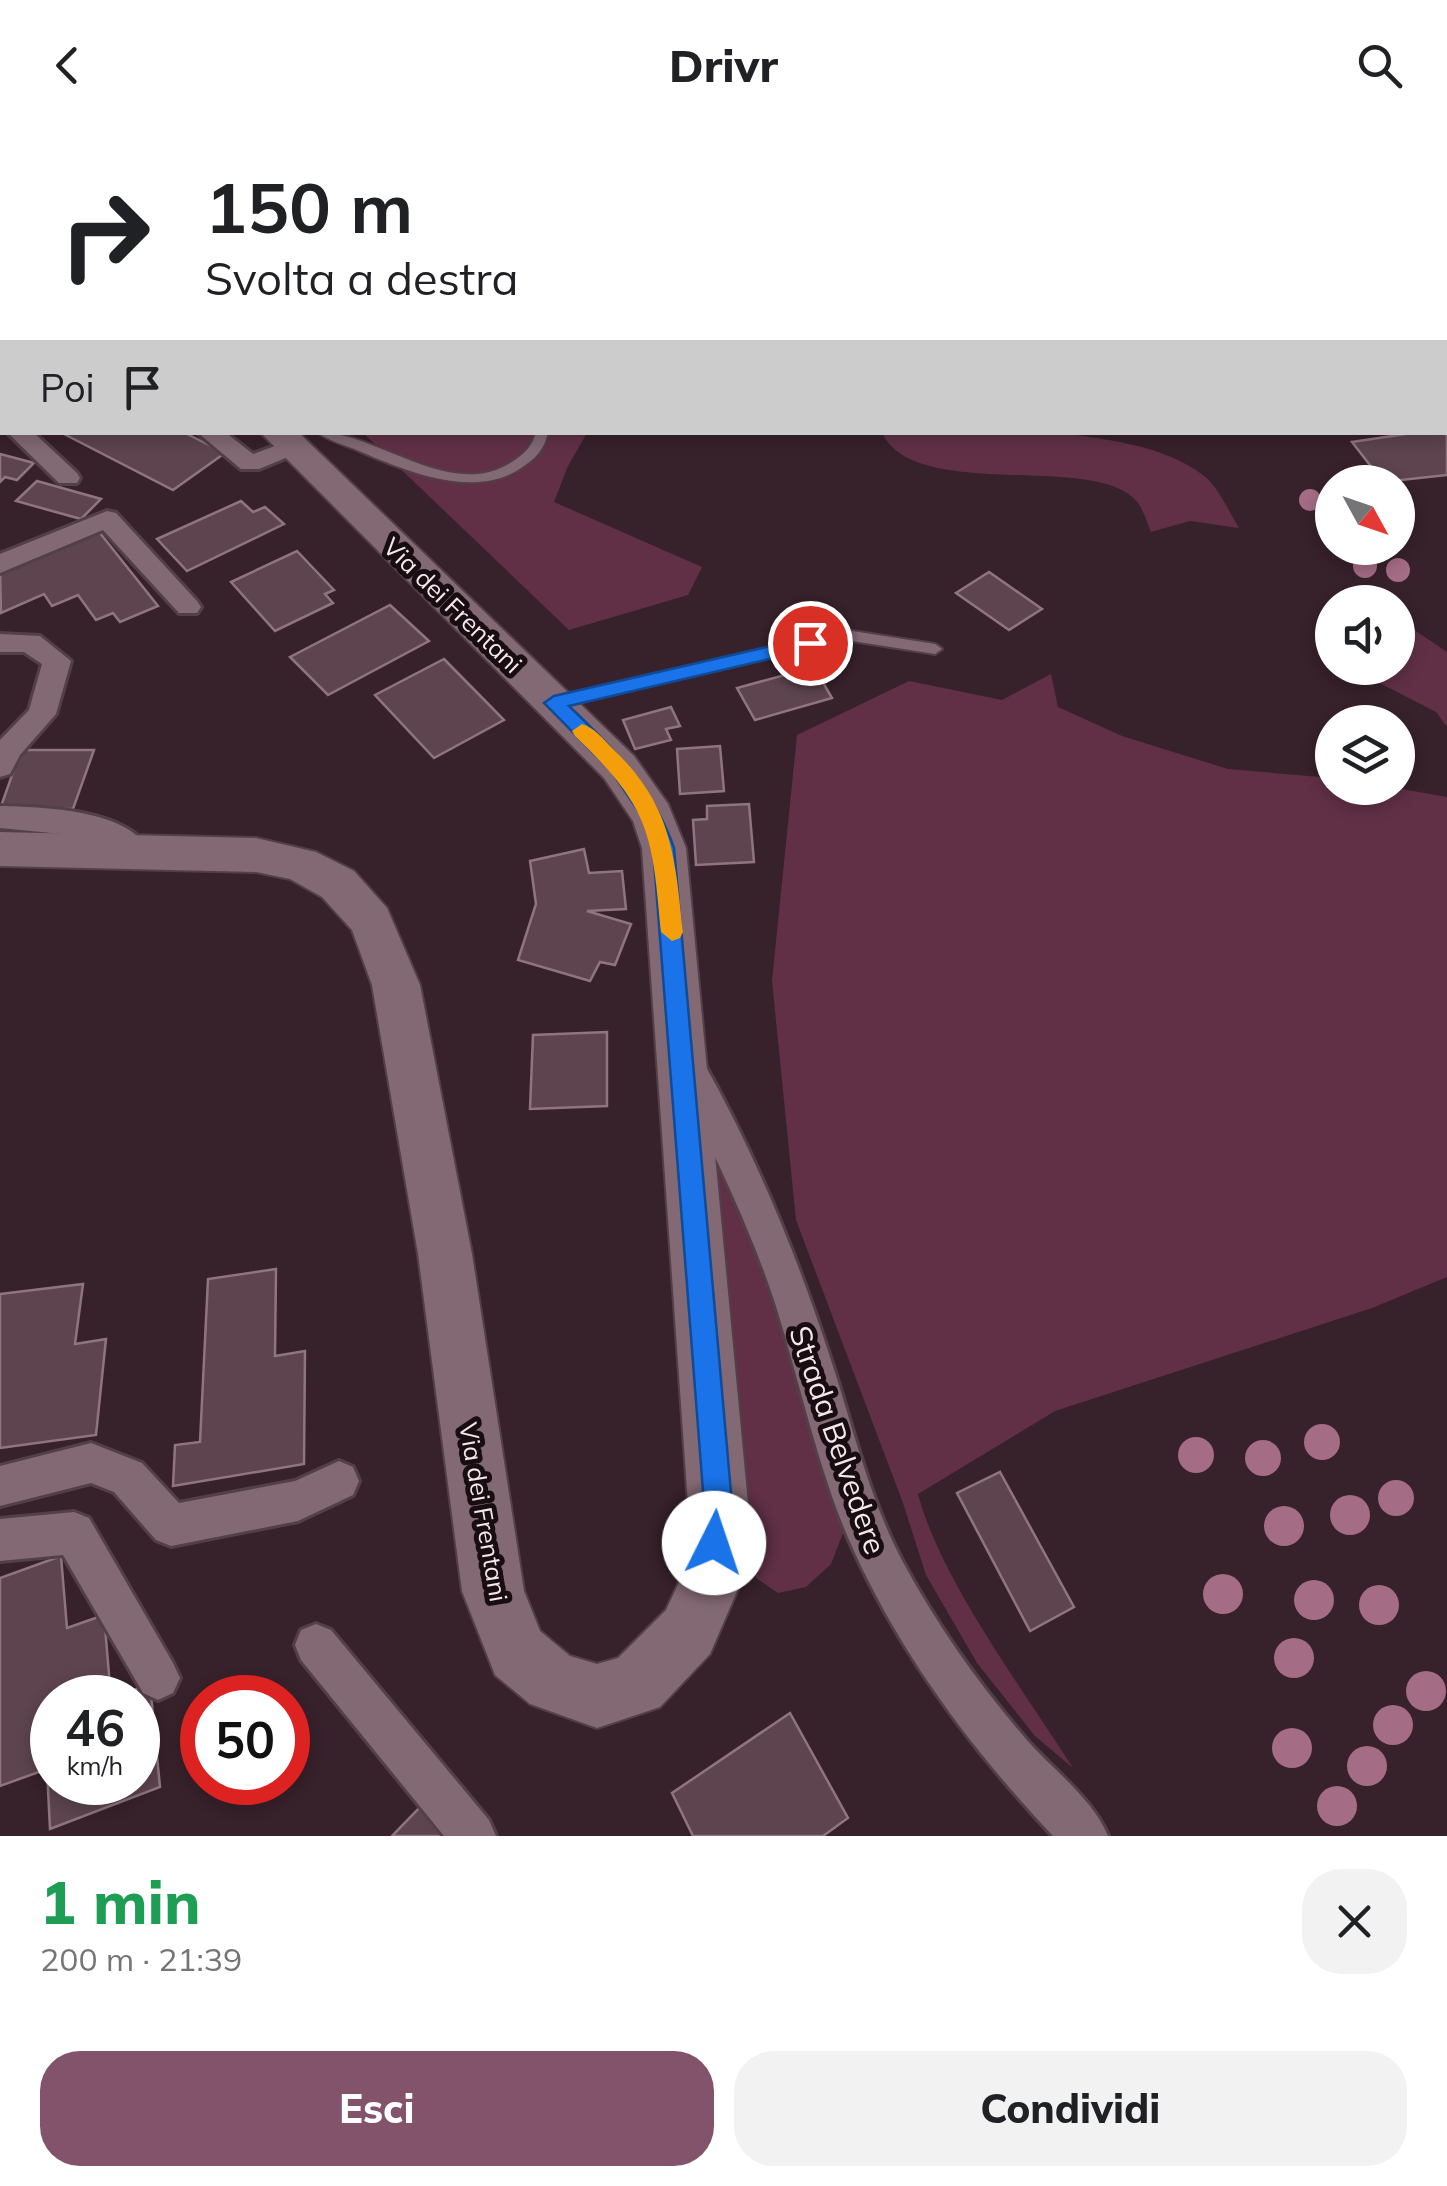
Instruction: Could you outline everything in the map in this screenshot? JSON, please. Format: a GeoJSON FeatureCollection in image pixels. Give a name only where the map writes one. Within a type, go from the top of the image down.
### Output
{"type":"FeatureCollection","features":[{"type":"Feature","properties":{"kind":"main road","name":"Via dei Frentani"},"geometry":{"type":"LineString","coordinates":[[0,849],[256,855],[300,864],[338,884],[371,921],[396,985],[446,1254],[493,1591],[517,1653],[552,1682],[597,1696],[636,1684],[688,1632],[710,1582],[718,1504],[664,848],[653,816],[620,767],[289,436]]}},
{"type":"Feature","properties":{"kind":"street"},"geometry":{"type":"LineString","coordinates":[[22,435],[68,478]]}},
{"type":"Feature","properties":{"kind":"street"},"geometry":{"type":"LineString","coordinates":[[213,435],[250,464],[289,436]]}},
{"type":"Feature","properties":{"kind":"street"},"geometry":{"type":"LineString","coordinates":[[0,564],[107,519],[188,607]]}},
{"type":"Feature","properties":{"kind":"street"},"geometry":{"type":"LineString","coordinates":[[0,643],[30,643],[57,661],[42,714],[10,748],[0,766]]}},
{"type":"Feature","properties":{"kind":"street"},"geometry":{"type":"LineString","coordinates":[[0,816],[80,820],[116,836],[134,850]]}},
{"type":"Feature","properties":{"kind":"street","name":"Strada Belvedere"},"geometry":{"type":"LineString","coordinates":[[682,1058],[720,1120],[760,1208],[867,1534],[888,1582],[967,1706],[1085,1836]]}},
{"type":"Feature","properties":{"kind":"street"},"geometry":{"type":"LineString","coordinates":[[0,1486],[91,1464],[128,1478],[170,1525],[298,1502],[340,1481]]}},
{"type":"Feature","properties":{"kind":"street"},"geometry":{"type":"LineString","coordinates":[[0,1540],[74,1533],[156,1675]]}},
{"type":"Feature","properties":{"kind":"street"},"geometry":{"type":"LineString","coordinates":[[316,1645],[473,1836]]}},
{"type":"Feature","properties":{"kind":"lane"},"geometry":{"type":"LineString","coordinates":[[289,436],[476,480],[498,477],[520,465],[534,452],[541,435]]}},
{"type":"Feature","properties":{"kind":"lane"},"geometry":{"type":"LineString","coordinates":[[554,703],[846,635],[936,649]]}},
{"type":"Feature","properties":{"kind":"shaded area"},"geometry":{"type":"Polygon","coordinates":[[[365,435],[586,435],[554,502],[702,567],[688,595],[569,630],[365,435]]]}},
{"type":"Feature","properties":{"kind":"shaded area"},"geometry":{"type":"Polygon","coordinates":[[[884,435],[1073,435],[1130,444],[1169,456],[1203,475],[1239,528],[1190,521],[1151,532],[1138,503],[1117,488],[1049,476],[968,472],[931,466],[901,454],[884,435]]]}},
{"type":"Feature","properties":{"kind":"shaded area"},"geometry":{"type":"Polygon","coordinates":[[[1415,630],[1447,652],[1447,727],[1436,712],[1383,685],[1415,685],[1415,630]]]}},
{"type":"Feature","properties":{"kind":"shaded area"},"geometry":{"type":"Polygon","coordinates":[[[1051,674],[1058,707],[1122,736],[1228,769],[1315,777],[1315,805],[1415,805],[1415,791],[1447,797],[1447,1277],[1372,1308],[1055,1411],[918,1494],[929,1527],[964,1598],[1073,1768],[1035,1736],[977,1663],[926,1575],[903,1503],[796,1220],[772,981],[797,735],[909,681],[1002,700],[1051,674]]]}},
{"type":"Feature","properties":{"kind":"shaded area"},"geometry":{"type":"Polygon","coordinates":[[[729,1161],[795,1351],[843,1533],[831,1564],[806,1587],[778,1593],[756,1578],[744,1544],[704,1164],[729,1161]]]}},
{"type":"Feature","properties":{"kind":"building"},"geometry":{"type":"Polygon","coordinates":[[[66,435],[189,435],[225,453],[173,490],[66,435]]]}},
{"type":"Feature","properties":{"kind":"building"},"geometry":{"type":"Polygon","coordinates":[[[1399,435],[1447,436],[1447,475],[1415,478],[1415,465],[1370,465],[1352,442],[1399,435]]]}},
{"type":"Feature","properties":{"kind":"building"},"geometry":{"type":"Polygon","coordinates":[[[0,454],[34,463],[17,480],[5,477],[0,482],[0,454]]]}},
{"type":"Feature","properties":{"kind":"building"},"geometry":{"type":"Polygon","coordinates":[[[37,481],[101,499],[81,519],[16,501],[37,481]]]}},
{"type":"Feature","properties":{"kind":"building"},"geometry":{"type":"Polygon","coordinates":[[[241,501],[253,512],[265,507],[284,524],[187,571],[157,539],[241,501]]]}},
{"type":"Feature","properties":{"kind":"building"},"geometry":{"type":"Polygon","coordinates":[[[96,528],[158,606],[120,622],[113,613],[96,620],[78,595],[52,606],[44,594],[1,613],[0,568],[96,528]]]}},
{"type":"Feature","properties":{"kind":"building"},"geometry":{"type":"Polygon","coordinates":[[[297,551],[334,590],[325,594],[333,603],[275,631],[231,582],[297,551]]]}},
{"type":"Feature","properties":{"kind":"building"},"geometry":{"type":"Polygon","coordinates":[[[989,572],[1042,609],[1009,630],[956,593],[989,572]]]}},
{"type":"Feature","properties":{"kind":"building"},"geometry":{"type":"Polygon","coordinates":[[[390,605],[429,641],[328,695],[290,657],[390,605]]]}},
{"type":"Feature","properties":{"kind":"building"},"geometry":{"type":"Polygon","coordinates":[[[444,659],[504,720],[434,758],[375,695],[444,659]]]}},
{"type":"Feature","properties":{"kind":"building"},"geometry":{"type":"Polygon","coordinates":[[[814,667],[832,698],[755,720],[737,688],[814,667]]]}},
{"type":"Feature","properties":{"kind":"building"},"geometry":{"type":"Polygon","coordinates":[[[671,707],[680,726],[666,729],[671,740],[635,749],[623,720],[671,707]]]}},
{"type":"Feature","properties":{"kind":"building"},"geometry":{"type":"Polygon","coordinates":[[[720,746],[724,791],[680,794],[677,749],[720,746]]]}},
{"type":"Feature","properties":{"kind":"building"},"geometry":{"type":"Polygon","coordinates":[[[21,750],[94,750],[73,809],[0,809],[21,750]]]}},
{"type":"Feature","properties":{"kind":"building"},"geometry":{"type":"Polygon","coordinates":[[[749,804],[754,862],[696,865],[693,820],[707,819],[707,806],[749,804]]]}},
{"type":"Feature","properties":{"kind":"building"},"geometry":{"type":"Polygon","coordinates":[[[584,849],[589,873],[622,871],[626,909],[587,911],[631,924],[615,965],[600,962],[590,981],[518,960],[536,904],[530,861],[584,849]]]}},
{"type":"Feature","properties":{"kind":"building"},"geometry":{"type":"Polygon","coordinates":[[[607,1032],[607,1106],[530,1109],[533,1035],[607,1032]]]}},
{"type":"Feature","properties":{"kind":"building"},"geometry":{"type":"Polygon","coordinates":[[[276,1269],[275,1356],[305,1351],[304,1464],[173,1486],[175,1445],[200,1442],[208,1279],[276,1269]]]}},
{"type":"Feature","properties":{"kind":"building"},"geometry":{"type":"Polygon","coordinates":[[[83,1284],[75,1344],[106,1339],[96,1435],[0,1448],[0,1294],[83,1284]]]}},
{"type":"Feature","properties":{"kind":"building"},"geometry":{"type":"Polygon","coordinates":[[[1000,1472],[1074,1607],[1030,1631],[957,1493],[1000,1472]]]}},
{"type":"Feature","properties":{"kind":"building"},"geometry":{"type":"Polygon","coordinates":[[[61,1556],[67,1628],[104,1615],[109,1675],[30,1675],[30,1775],[0,1786],[0,1578],[61,1556]]]}},
{"type":"Feature","properties":{"kind":"building"},"geometry":{"type":"Polygon","coordinates":[[[790,1713],[848,1818],[823,1836],[693,1836],[672,1793],[790,1713]]]}},
{"type":"Feature","properties":{"kind":"building"},"geometry":{"type":"Polygon","coordinates":[[[426,1801],[449,1836],[392,1836],[426,1801]]]}},
{"type":"Feature","properties":{"kind":"building"},"geometry":{"type":"Polygon","coordinates":[[[49,1805],[113,1805],[50,1829],[49,1805]]]}},
{"type":"Feature","properties":{"kind":"slow traffic"},"geometry":{"type":"LineString","coordinates":[[582,731],[620,767],[653,816],[664,848],[672,932]]}},
{"type":"Feature","properties":{"kind":"route"},"geometry":{"type":"LineString","coordinates":[[714,1543],[718,1504],[664,848],[653,816],[636,788],[620,767],[554,703],[810,643]]}}]}
